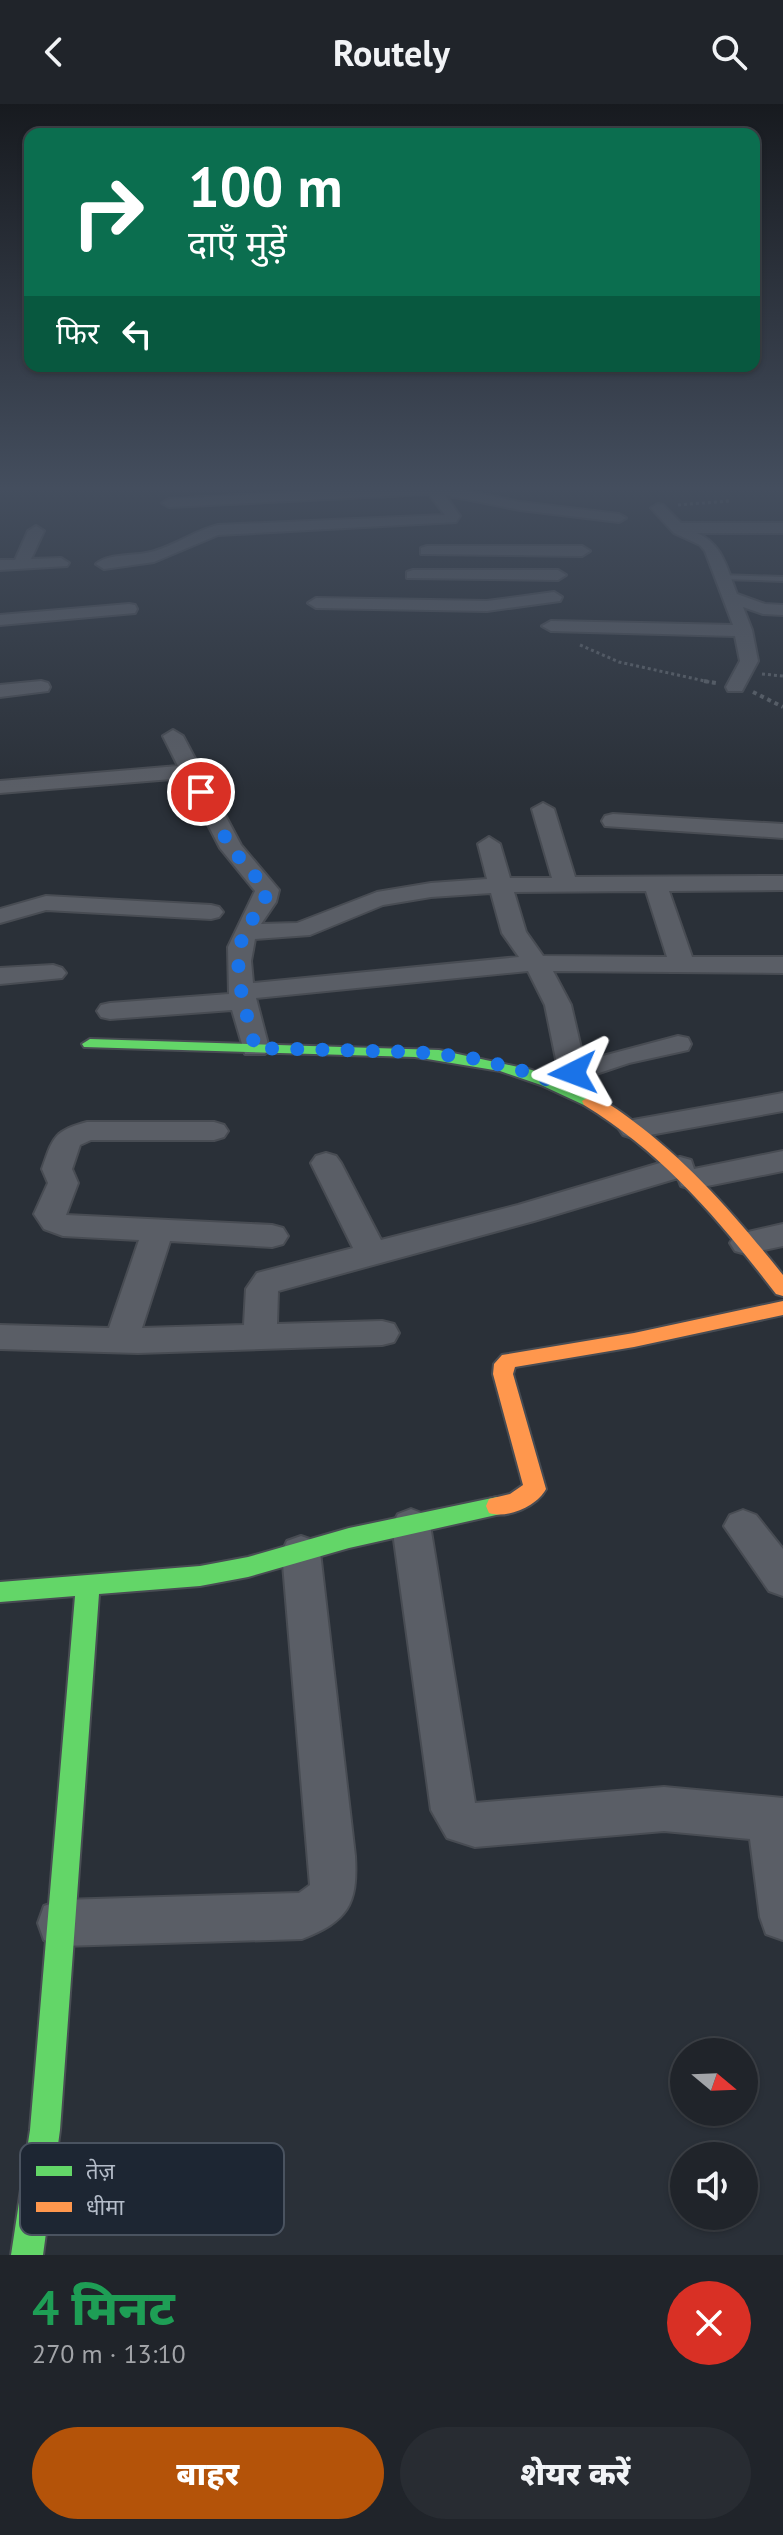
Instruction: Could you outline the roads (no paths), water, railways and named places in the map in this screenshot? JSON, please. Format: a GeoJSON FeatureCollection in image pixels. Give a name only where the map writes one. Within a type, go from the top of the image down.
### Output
{"type":"FeatureCollection","features":[{"type":"Feature","properties":{"kind":"street"},"geometry":{"type":"LineString","coordinates":[[728,589],[743,631],[749,661],[735,687]]}},
{"type":"Feature","properties":{"kind":"street"},"geometry":{"type":"LineString","coordinates":[[316,603],[487,606],[554,597]]}},
{"type":"Feature","properties":{"kind":"street"},"geometry":{"type":"LineString","coordinates":[[731,597],[766,610],[783,610]]}},
{"type":"Feature","properties":{"kind":"street"},"geometry":{"type":"LineString","coordinates":[[16,601],[74,598],[79,600],[85,614]]}},
{"type":"Feature","properties":{"kind":"street"},"geometry":{"type":"LineString","coordinates":[[0,620],[129,609]]}},
{"type":"Feature","properties":{"kind":"street"},"geometry":{"type":"LineString","coordinates":[[551,626],[743,631]]}},
{"type":"Feature","properties":{"kind":"street"},"geometry":{"type":"LineString","coordinates":[[0,691],[41,687]]}},
{"type":"Feature","properties":{"kind":"street"},"geometry":{"type":"LineString","coordinates":[[173,736],[231,848],[267,890],[265,899],[245,932],[238,954],[255,1048]]}},
{"type":"Feature","properties":{"kind":"street"},"geometry":{"type":"LineString","coordinates":[[0,787],[191,771]]}},
{"type":"Feature","properties":{"kind":"street"},"geometry":{"type":"LineString","coordinates":[[543,809],[565,884]]}},
{"type":"Feature","properties":{"kind":"street"},"geometry":{"type":"LineString","coordinates":[[613,821],[783,831]]}},
{"type":"Feature","properties":{"kind":"street"},"geometry":{"type":"LineString","coordinates":[[489,844],[514,933],[536,963],[558,1005],[562,1077]]}},
{"type":"Feature","properties":{"kind":"street"},"geometry":{"type":"LineString","coordinates":[[245,932],[309,928],[360,904],[394,896],[501,885],[783,883]]}},
{"type":"Feature","properties":{"kind":"street"},"geometry":{"type":"LineString","coordinates":[[655,884],[682,963]]}},
{"type":"Feature","properties":{"kind":"street"},"geometry":{"type":"LineString","coordinates":[[0,916],[16,915],[34,905],[46,903],[211,912]]}},
{"type":"Feature","properties":{"kind":"street"},"geometry":{"type":"LineString","coordinates":[[110,1011],[536,963],[783,965]]}},
{"type":"Feature","properties":{"kind":"street"},"geometry":{"type":"LineString","coordinates":[[0,976],[53,973]]}},
{"type":"Feature","properties":{"kind":"street"},"geometry":{"type":"LineString","coordinates":[[90,1044],[415,1052],[467,1057],[562,1077],[686,1173],[783,1289]]}},
{"type":"Feature","properties":{"kind":"street"},"geometry":{"type":"LineString","coordinates":[[562,1077],[621,1057],[678,1044]]}},
{"type":"Feature","properties":{"kind":"street"},"geometry":{"type":"LineString","coordinates":[[633,1129],[783,1102]]}},
{"type":"Feature","properties":{"kind":"street"},"geometry":{"type":"LineString","coordinates":[[214,1131],[87,1131],[67,1139],[57,1169],[63,1183],[49,1214],[55,1222],[272,1236]]}},
{"type":"Feature","properties":{"kind":"street"},"geometry":{"type":"LineString","coordinates":[[260,1337],[262,1289],[268,1281],[686,1173],[783,1161]]}},
{"type":"Feature","properties":{"kind":"street"},"geometry":{"type":"LineString","coordinates":[[326,1163],[372,1254]]}},
{"type":"Feature","properties":{"kind":"street"},"geometry":{"type":"LineString","coordinates":[[121,1341],[158,1231]]}},
{"type":"Feature","properties":{"kind":"street"},"geometry":{"type":"LineString","coordinates":[[746,1243],[783,1235]]}},
{"type":"Feature","properties":{"kind":"street"},"geometry":{"type":"LineString","coordinates":[[0,1592],[200,1576],[516,1502],[535,1489],[503,1374],[504,1364],[509,1360],[634,1340],[783,1308]]}},
{"type":"Feature","properties":{"kind":"street"},"geometry":{"type":"LineString","coordinates":[[0,1337],[121,1341],[382,1333]]}},
{"type":"Feature","properties":{"kind":"street"},"geometry":{"type":"LineString","coordinates":[[411,1525],[453,1810],[463,1823],[475,1825],[664,1809],[776,1819],[783,1917]]}},
{"type":"Feature","properties":{"kind":"street"},"geometry":{"type":"LineString","coordinates":[[743,1526],[783,1579]]}},
{"type":"Feature","properties":{"kind":"street"},"geometry":{"type":"LineString","coordinates":[[61,1923],[302,1916],[330,1899],[334,1887],[332,1856],[301,1552]]}},
{"type":"Feature","properties":{"kind":"street"},"geometry":{"type":"LineString","coordinates":[[43,2143],[88,1587]]}},
{"type":"Feature","properties":{"kind":"street"},"geometry":{"type":"LineString","coordinates":[[27,2255],[30,2235]]}}]}
